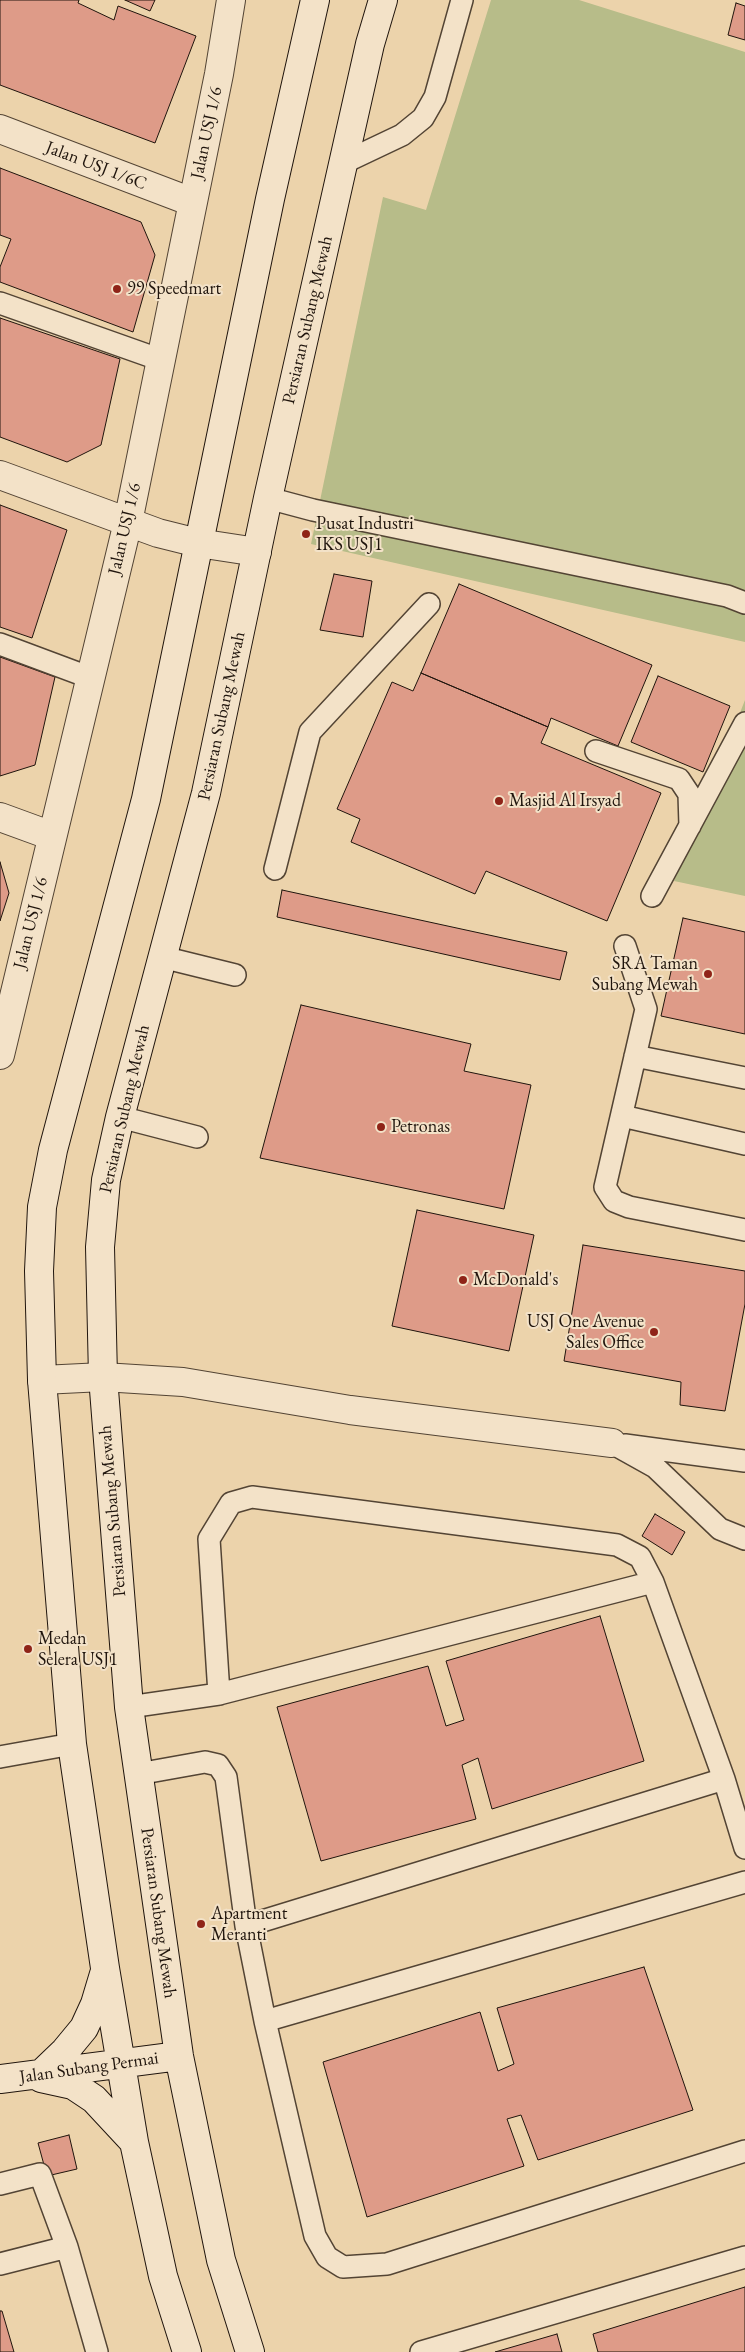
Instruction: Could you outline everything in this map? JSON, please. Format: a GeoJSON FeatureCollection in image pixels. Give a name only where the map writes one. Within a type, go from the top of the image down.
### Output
{"type":"FeatureCollection","features":[{"type":"Feature","properties":{"kind":"main road","name":"Jalan USJ 1/6"},"geometry":{"type":"LineString","coordinates":[[0,1054],[6,1001],[52,836],[128,522],[219,74],[231,0]]}},
{"type":"Feature","properties":{"kind":"main road"},"geometry":{"type":"LineString","coordinates":[[187,2352],[163,2276],[134,2142],[120,2062],[72,1744],[42,1380],[39,1271],[42,1207],[53,1150],[146,799],[198,543],[315,0]]}},
{"type":"Feature","properties":{"kind":"main road","name":"Persiaran Subang Mewah"},"geometry":{"type":"LineString","coordinates":[[250,2352],[221,2260],[179,2056],[138,1774],[129,1707],[102,1377],[100,1246],[106,1180],[120,1117],[206,793],[268,498],[370,44],[383,0]]}},
{"type":"Feature","properties":{"kind":"main road","name":"Jalan USJ 1/6C"},"geometry":{"type":"LineString","coordinates":[[0,129],[192,202]]}},
{"type":"Feature","properties":{"kind":"main road"},"geometry":{"type":"LineString","coordinates":[[0,475],[158,533],[198,543],[257,552]]}},
{"type":"Feature","properties":{"kind":"main road"},"geometry":{"type":"LineString","coordinates":[[0,817],[52,836]]}},
{"type":"Feature","properties":{"kind":"main road"},"geometry":{"type":"LineString","coordinates":[[42,1380],[102,1377],[183,1382],[350,1410],[612,1443]]}},
{"type":"Feature","properties":{"kind":"main road"},"geometry":{"type":"LineString","coordinates":[[35,2075],[65,2051],[84,2028],[95,2004],[106,1968]]}},
{"type":"Feature","properties":{"kind":"main road","name":"Jalan Subang Permai"},"geometry":{"type":"LineString","coordinates":[[0,2079],[120,2062],[179,2056]]}},
{"type":"Feature","properties":{"kind":"main road"},"geometry":{"type":"LineString","coordinates":[[35,2075],[73,2085],[94,2099],[134,2142]]}},
{"type":"Feature","properties":{"kind":"lane"},"geometry":{"type":"LineString","coordinates":[[343,163],[402,135],[423,118],[435,97],[462,0]]}},
{"type":"Feature","properties":{"kind":"lane"},"geometry":{"type":"LineString","coordinates":[[0,303],[161,360]]}},
{"type":"Feature","properties":{"kind":"lane"},"geometry":{"type":"LineString","coordinates":[[268,498],[322,512],[727,596],[745,603]]}},
{"type":"Feature","properties":{"kind":"lane"},"geometry":{"type":"LineString","coordinates":[[275,869],[310,732],[429,604]]}},
{"type":"Feature","properties":{"kind":"lane"},"geometry":{"type":"LineString","coordinates":[[0,644],[91,678]]}},
{"type":"Feature","properties":{"kind":"lane"},"geometry":{"type":"LineString","coordinates":[[652,896],[745,723]]}},
{"type":"Feature","properties":{"kind":"lane"},"geometry":{"type":"LineString","coordinates":[[596,751],[679,779],[689,794],[690,826]]}},
{"type":"Feature","properties":{"kind":"lane"},"geometry":{"type":"LineString","coordinates":[[625,946],[646,1009],[605,1187],[614,1201],[629,1207],[745,1230]]}},
{"type":"Feature","properties":{"kind":"lane"},"geometry":{"type":"LineString","coordinates":[[162,957],[235,975]]}},
{"type":"Feature","properties":{"kind":"lane"},"geometry":{"type":"LineString","coordinates":[[635,1056],[745,1078]]}},
{"type":"Feature","properties":{"kind":"lane"},"geometry":{"type":"LineString","coordinates":[[622,1116],[745,1144]]}},
{"type":"Feature","properties":{"kind":"lane"},"geometry":{"type":"LineString","coordinates":[[120,1117],[198,1137]]}},
{"type":"Feature","properties":{"kind":"lane"},"geometry":{"type":"LineString","coordinates":[[612,1443],[745,1461]]}},
{"type":"Feature","properties":{"kind":"lane"},"geometry":{"type":"LineString","coordinates":[[612,1443],[655,1467],[720,1529],[745,1539]]}},
{"type":"Feature","properties":{"kind":"lane"},"geometry":{"type":"LineString","coordinates":[[219,1694],[209,1539],[231,1503],[252,1497],[617,1545],[640,1557],[653,1582],[724,1780],[745,1848]]}},
{"type":"Feature","properties":{"kind":"lane"},"geometry":{"type":"LineString","coordinates":[[129,1707],[219,1694],[653,1582]]}},
{"type":"Feature","properties":{"kind":"lane"},"geometry":{"type":"LineString","coordinates":[[0,1757],[72,1744]]}},
{"type":"Feature","properties":{"kind":"lane"},"geometry":{"type":"LineString","coordinates":[[138,1774],[205,1762],[218,1765],[226,1776],[246,1926],[265,2021],[315,2236],[327,2257],[343,2267],[388,2264],[745,2151]]}},
{"type":"Feature","properties":{"kind":"lane"},"geometry":{"type":"LineString","coordinates":[[246,1926],[724,1780]]}},
{"type":"Feature","properties":{"kind":"lane"},"geometry":{"type":"LineString","coordinates":[[265,2021],[745,1882]]}},
{"type":"Feature","properties":{"kind":"lane"},"geometry":{"type":"LineString","coordinates":[[0,2184],[40,2174],[66,2247],[98,2352]]}},
{"type":"Feature","properties":{"kind":"lane"},"geometry":{"type":"LineString","coordinates":[[0,2264],[66,2247]]}},
{"type":"Feature","properties":{"kind":"lane"},"geometry":{"type":"LineString","coordinates":[[421,2352],[745,2258]]}},
{"type":"Feature","properties":{"kind":"green space"},"geometry":{"type":"Polygon","coordinates":[[[491,0],[579,0],[745,52],[745,642],[311,544],[383,197],[426,210],[491,0]]]}},
{"type":"Feature","properties":{"kind":"green space"},"geometry":{"type":"Polygon","coordinates":[[[745,700],[745,896],[674,881],[745,700]]]}},
{"type":"Feature","properties":{"kind":"building"},"geometry":{"type":"Polygon","coordinates":[[[0,0],[79,0],[78,3],[114,20],[118,6],[196,36],[155,143],[0,85],[0,0]]]}},
{"type":"Feature","properties":{"kind":"building"},"geometry":{"type":"Polygon","coordinates":[[[125,0],[155,0],[150,11],[125,0]]]}},
{"type":"Feature","properties":{"kind":"building"},"geometry":{"type":"Polygon","coordinates":[[[736,3],[745,6],[745,40],[728,35],[736,3]]]}},
{"type":"Feature","properties":{"kind":"building"},"geometry":{"type":"Polygon","coordinates":[[[0,168],[141,222],[155,255],[133,332],[0,282],[0,267],[11,239],[0,235],[0,168]]]}},
{"type":"Feature","properties":{"kind":"building"},"geometry":{"type":"Polygon","coordinates":[[[0,318],[120,359],[101,445],[67,462],[0,437],[0,318]]]}},
{"type":"Feature","properties":{"kind":"building"},"geometry":{"type":"Polygon","coordinates":[[[0,505],[67,530],[32,638],[0,627],[0,505]]]}},
{"type":"Feature","properties":{"kind":"building"},"geometry":{"type":"Polygon","coordinates":[[[334,574],[372,581],[363,637],[320,630],[334,574]]]}},
{"type":"Feature","properties":{"kind":"building"},"geometry":{"type":"Polygon","coordinates":[[[459,584],[652,665],[618,746],[551,718],[548,727],[421,673],[459,584]]]}},
{"type":"Feature","properties":{"kind":"building"},"geometry":{"type":"Polygon","coordinates":[[[0,657],[55,677],[35,765],[0,776],[0,657]]]}},
{"type":"Feature","properties":{"kind":"building","name":"Masjid Al Irsyad"},"geometry":{"type":"Polygon","coordinates":[[[421,673],[548,727],[541,743],[661,793],[607,921],[486,871],[475,894],[351,842],[360,819],[337,809],[392,682],[413,691],[421,673]]]}},
{"type":"Feature","properties":{"kind":"building"},"geometry":{"type":"Polygon","coordinates":[[[658,676],[730,706],[703,772],[631,742],[658,676]]]}},
{"type":"Feature","properties":{"kind":"building"},"geometry":{"type":"Polygon","coordinates":[[[0,862],[9,893],[0,921],[0,862]]]}},
{"type":"Feature","properties":{"kind":"building"},"geometry":{"type":"Polygon","coordinates":[[[282,890],[567,952],[560,980],[277,917],[282,890]]]}},
{"type":"Feature","properties":{"kind":"building","name":"SRA Taman Subang Mewah"},"geometry":{"type":"Polygon","coordinates":[[[683,918],[745,932],[745,1034],[661,1016],[683,918]]]}},
{"type":"Feature","properties":{"kind":"building"},"geometry":{"type":"Polygon","coordinates":[[[301,1005],[471,1044],[464,1071],[531,1085],[504,1209],[260,1158],[301,1005]]]}},
{"type":"Feature","properties":{"kind":"building","name":"McDonald's"},"geometry":{"type":"Polygon","coordinates":[[[417,1210],[534,1235],[509,1351],[392,1326],[417,1210]]]}},
{"type":"Feature","properties":{"kind":"building","name":"USJ One Avenue Sales Office"},"geometry":{"type":"Polygon","coordinates":[[[583,1245],[745,1271],[745,1304],[725,1411],[680,1405],[681,1382],[564,1361],[583,1245]]]}},
{"type":"Feature","properties":{"kind":"building"},"geometry":{"type":"Polygon","coordinates":[[[655,1514],[685,1532],[672,1555],[642,1536],[655,1514]]]}},
{"type":"Feature","properties":{"kind":"building"},"geometry":{"type":"Polygon","coordinates":[[[600,1616],[644,1761],[492,1809],[478,1758],[462,1765],[476,1819],[321,1861],[277,1707],[428,1666],[446,1726],[464,1720],[446,1661],[600,1616]]]}},
{"type":"Feature","properties":{"kind":"building"},"geometry":{"type":"Polygon","coordinates":[[[644,1967],[693,2110],[538,2160],[521,2115],[507,2119],[524,2166],[367,2217],[323,2062],[480,2012],[498,2071],[514,2064],[497,2008],[644,1967]]]}},
{"type":"Feature","properties":{"kind":"building"},"geometry":{"type":"Polygon","coordinates":[[[69,2135],[77,2169],[47,2176],[38,2143],[69,2135]]]}},
{"type":"Feature","properties":{"kind":"building"},"geometry":{"type":"Polygon","coordinates":[[[745,2287],[745,2352],[598,2352],[593,2334],[745,2287]]]}},
{"type":"Feature","properties":{"kind":"building"},"geometry":{"type":"Polygon","coordinates":[[[0,2311],[2,2311],[14,2352],[0,2352],[0,2311]]]}},
{"type":"Feature","properties":{"kind":"building"},"geometry":{"type":"Polygon","coordinates":[[[557,2334],[562,2352],[495,2352],[557,2334]]]}},
{"type":"Feature","properties":{"kind":"place","name":"99 Speedmart"},"geometry":{"type":"Point","coordinates":[117,289]}},
{"type":"Feature","properties":{"kind":"place","name":"Pusat Industri IKS USJ1"},"geometry":{"type":"Point","coordinates":[306,534]}},
{"type":"Feature","properties":{"kind":"place","name":"Masjid Al Irsyad"},"geometry":{"type":"Point","coordinates":[499,801]}},
{"type":"Feature","properties":{"kind":"place","name":"SRA Taman Subang Mewah"},"geometry":{"type":"Point","coordinates":[708,974]}},
{"type":"Feature","properties":{"kind":"place","name":"Petronas"},"geometry":{"type":"Point","coordinates":[381,1127]}},
{"type":"Feature","properties":{"kind":"place","name":"McDonald's"},"geometry":{"type":"Point","coordinates":[463,1280]}},
{"type":"Feature","properties":{"kind":"place","name":"USJ One Avenue Sales Office"},"geometry":{"type":"Point","coordinates":[654,1332]}},
{"type":"Feature","properties":{"kind":"place","name":"Medan Selera USJ1"},"geometry":{"type":"Point","coordinates":[28,1649]}},
{"type":"Feature","properties":{"kind":"place","name":"Apartment Meranti"},"geometry":{"type":"Point","coordinates":[201,1924]}}]}
